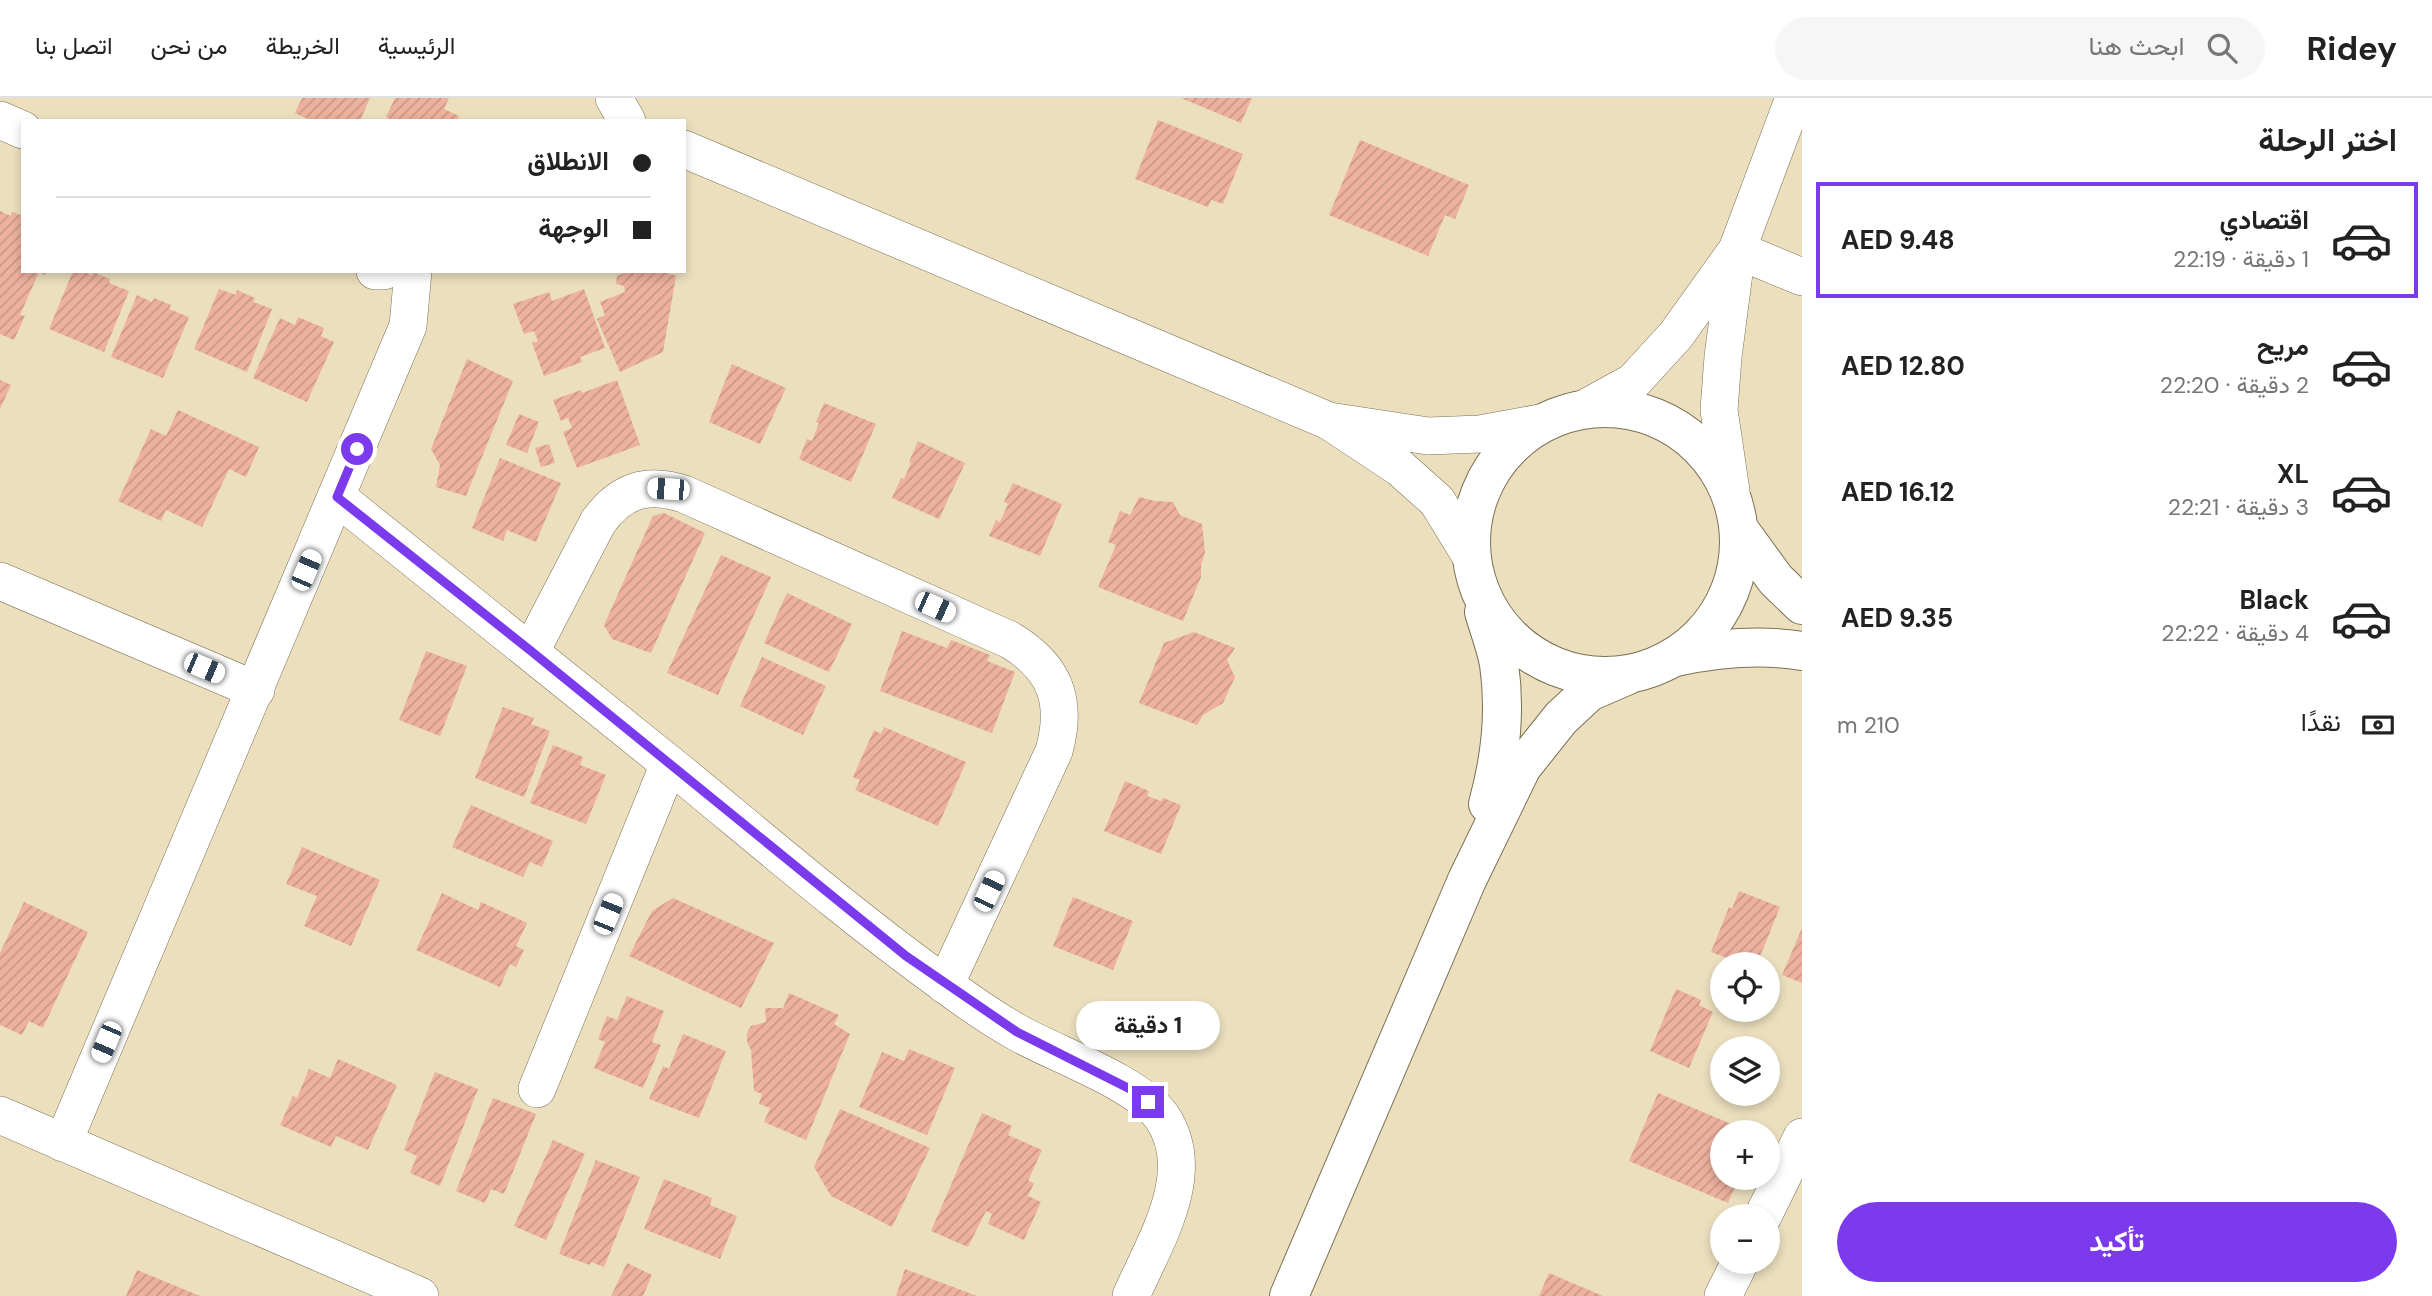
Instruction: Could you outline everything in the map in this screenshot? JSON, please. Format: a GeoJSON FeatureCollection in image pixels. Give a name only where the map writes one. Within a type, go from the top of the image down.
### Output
{"type":"FeatureCollection","features":[{"type":"Feature","properties":{"kind":"street"},"geometry":{"type":"LineString","coordinates":[[614,98],[626,119]]}},
{"type":"Feature","properties":{"kind":"street"},"geometry":{"type":"LineString","coordinates":[[686,150],[1329,421],[1399,468],[1437,501],[1474,571],[1498,625],[1529,654],[1569,672],[1611,677],[1654,668],[1691,647],[1720,615],[1737,575],[1741,532],[1731,491],[1719,410],[1723,357],[1737,250],[1794,98]]}},
{"type":"Feature","properties":{"kind":"street"},"geometry":{"type":"LineString","coordinates":[[0,120],[21,129]]}},
{"type":"Feature","properties":{"kind":"street"},"geometry":{"type":"LineString","coordinates":[[1737,250],[1802,277]]}},
{"type":"Feature","properties":{"kind":"street"},"geometry":{"type":"LineString","coordinates":[[1329,421],[1429,436],[1480,434],[1539,423],[1584,409],[1633,382],[1676,335],[1737,250]]}},
{"type":"Feature","properties":{"kind":"street"},"geometry":{"type":"LineString","coordinates":[[63,1143],[408,326],[413,273]]}},
{"type":"Feature","properties":{"kind":"street"},"geometry":{"type":"LineString","coordinates":[[1584,409],[1631,409],[1675,426],[1708,454],[1731,491]]}},
{"type":"Feature","properties":{"kind":"street"},"geometry":{"type":"LineString","coordinates":[[1467,880],[1495,778],[1504,721],[1499,662],[1474,571],[1469,538],[1479,492],[1503,453],[1539,423]]}},
{"type":"Feature","properties":{"kind":"street"},"geometry":{"type":"LineString","coordinates":[[531,651],[607,509],[635,491],[651,488],[684,494],[1010,640],[1029,652],[1044,667],[1055,687],[1060,708],[1060,730],[1054,751],[945,985]]}},
{"type":"Feature","properties":{"kind":"street"},"geometry":{"type":"LineString","coordinates":[[337,497],[531,651],[866,925],[945,985],[1017,1032],[1130,1089],[1148,1102],[1162,1118],[1172,1138],[1177,1159],[1177,1181],[1172,1201],[1130,1296]]}},
{"type":"Feature","properties":{"kind":"street"},"geometry":{"type":"LineString","coordinates":[[1741,532],[1776,580],[1802,605]]}},
{"type":"Feature","properties":{"kind":"street"},"geometry":{"type":"LineString","coordinates":[[0,581],[256,690]]}},
{"type":"Feature","properties":{"kind":"street"},"geometry":{"type":"LineString","coordinates":[[1671,658],[1721,648],[1802,651]]}},
{"type":"Feature","properties":{"kind":"street"},"geometry":{"type":"LineString","coordinates":[[1289,1296],[1467,880],[1522,767],[1561,718],[1589,692],[1632,673]]}},
{"type":"Feature","properties":{"kind":"street"},"geometry":{"type":"LineString","coordinates":[[537,1089],[669,764]]}},
{"type":"Feature","properties":{"kind":"street"},"geometry":{"type":"LineString","coordinates":[[0,1115],[420,1296]]}},
{"type":"Feature","properties":{"kind":"street"},"geometry":{"type":"LineString","coordinates":[[1769,1204],[1802,1136]]}},
{"type":"Feature","properties":{"kind":"street"},"geometry":{"type":"LineString","coordinates":[[1723,1296],[1734,1274]]}},
{"type":"Feature","properties":{"kind":"building"},"geometry":{"type":"Polygon","coordinates":[[[302,98],[370,98],[361,119],[308,119],[295,113],[302,98]]]}},
{"type":"Feature","properties":{"kind":"building"},"geometry":{"type":"Polygon","coordinates":[[[395,98],[449,98],[444,109],[459,116],[458,119],[386,117],[395,98]]]}},
{"type":"Feature","properties":{"kind":"building"},"geometry":{"type":"Polygon","coordinates":[[[1181,98],[1252,98],[1241,123],[1181,98]]]}},
{"type":"Feature","properties":{"kind":"building"},"geometry":{"type":"Polygon","coordinates":[[[1158,120],[1243,154],[1223,204],[1211,200],[1208,207],[1135,179],[1158,120]]]}},
{"type":"Feature","properties":{"kind":"building"},"geometry":{"type":"Polygon","coordinates":[[[1360,140],[1469,185],[1455,219],[1445,215],[1428,256],[1329,215],[1360,140]]]}},
{"type":"Feature","properties":{"kind":"building"},"geometry":{"type":"Polygon","coordinates":[[[0,211],[11,216],[12,212],[21,215],[21,273],[39,273],[20,315],[25,316],[14,340],[0,334],[0,211]]]}},
{"type":"Feature","properties":{"kind":"building"},"geometry":{"type":"Polygon","coordinates":[[[72,273],[95,273],[110,279],[109,283],[129,291],[104,352],[49,329],[72,273]]]}},
{"type":"Feature","properties":{"kind":"building"},"geometry":{"type":"Polygon","coordinates":[[[624,273],[667,273],[676,276],[663,352],[620,372],[597,319],[605,315],[600,302],[625,292],[624,286],[616,284],[617,276],[624,273]]]}},
{"type":"Feature","properties":{"kind":"building"},"geometry":{"type":"Polygon","coordinates":[[[219,289],[236,295],[237,290],[255,298],[253,302],[272,309],[247,372],[194,349],[219,289]]]}},
{"type":"Feature","properties":{"kind":"building"},"geometry":{"type":"Polygon","coordinates":[[[584,289],[605,348],[580,357],[582,362],[544,376],[532,343],[538,341],[534,331],[524,334],[513,304],[549,292],[552,301],[584,289]]]}},
{"type":"Feature","properties":{"kind":"building"},"geometry":{"type":"Polygon","coordinates":[[[137,295],[152,302],[154,298],[171,305],[169,309],[189,317],[163,378],[111,357],[137,295]]]}},
{"type":"Feature","properties":{"kind":"building"},"geometry":{"type":"Polygon","coordinates":[[[298,317],[324,328],[321,336],[334,342],[307,402],[253,378],[280,318],[295,325],[298,317]]]}},
{"type":"Feature","properties":{"kind":"building"},"geometry":{"type":"Polygon","coordinates":[[[467,359],[513,381],[466,496],[436,487],[440,465],[431,449],[467,359]]]}},
{"type":"Feature","properties":{"kind":"building"},"geometry":{"type":"Polygon","coordinates":[[[732,364],[786,388],[760,444],[709,422],[732,364]]]}},
{"type":"Feature","properties":{"kind":"building"},"geometry":{"type":"Polygon","coordinates":[[[0,380],[11,385],[0,409],[0,380]]]}},
{"type":"Feature","properties":{"kind":"building"},"geometry":{"type":"Polygon","coordinates":[[[617,380],[640,445],[577,468],[563,432],[572,428],[568,418],[561,421],[553,400],[617,380]]]}},
{"type":"Feature","properties":{"kind":"building"},"geometry":{"type":"Polygon","coordinates":[[[824,403],[876,424],[851,482],[799,459],[807,439],[812,441],[824,403]]]}},
{"type":"Feature","properties":{"kind":"building"},"geometry":{"type":"Polygon","coordinates":[[[178,410],[259,447],[246,477],[229,469],[202,527],[166,510],[161,521],[118,501],[151,429],[166,436],[178,410]]]}},
{"type":"Feature","properties":{"kind":"building"},"geometry":{"type":"Polygon","coordinates":[[[519,414],[539,422],[527,453],[506,445],[519,414]]]}},
{"type":"Feature","properties":{"kind":"building"},"geometry":{"type":"Polygon","coordinates":[[[918,441],[965,463],[939,519],[892,498],[901,478],[904,479],[918,441]]]}},
{"type":"Feature","properties":{"kind":"building"},"geometry":{"type":"Polygon","coordinates":[[[549,444],[555,463],[541,467],[535,448],[549,444]]]}},
{"type":"Feature","properties":{"kind":"building"},"geometry":{"type":"Polygon","coordinates":[[[500,458],[561,483],[536,542],[507,530],[503,541],[472,528],[500,458]]]}},
{"type":"Feature","properties":{"kind":"building"},"geometry":{"type":"Polygon","coordinates":[[[1013,483],[1062,504],[1040,556],[989,536],[996,520],[1000,522],[1008,504],[1004,502],[1013,483]]]}},
{"type":"Feature","properties":{"kind":"building"},"geometry":{"type":"Polygon","coordinates":[[[1139,497],[1173,502],[1180,515],[1202,524],[1205,552],[1201,577],[1183,621],[1098,587],[1116,545],[1108,542],[1120,511],[1130,515],[1139,497]]]}},
{"type":"Feature","properties":{"kind":"building"},"geometry":{"type":"Polygon","coordinates":[[[664,513],[705,533],[651,653],[612,639],[604,625],[653,516],[664,513]]]}},
{"type":"Feature","properties":{"kind":"building"},"geometry":{"type":"Polygon","coordinates":[[[721,555],[771,577],[718,695],[667,673],[721,555]]]}},
{"type":"Feature","properties":{"kind":"building"},"geometry":{"type":"Polygon","coordinates":[[[787,593],[852,624],[829,672],[764,643],[787,593]]]}},
{"type":"Feature","properties":{"kind":"building"},"geometry":{"type":"Polygon","coordinates":[[[902,631],[947,648],[951,640],[990,655],[987,661],[1015,672],[992,733],[880,691],[902,631]]]}},
{"type":"Feature","properties":{"kind":"building"},"geometry":{"type":"Polygon","coordinates":[[[1194,632],[1235,648],[1227,660],[1235,677],[1223,703],[1203,715],[1197,725],[1139,703],[1164,643],[1194,632]]]}},
{"type":"Feature","properties":{"kind":"building"},"geometry":{"type":"Polygon","coordinates":[[[426,651],[467,666],[440,736],[399,720],[426,651]]]}},
{"type":"Feature","properties":{"kind":"building"},"geometry":{"type":"Polygon","coordinates":[[[762,657],[826,686],[803,735],[740,706],[762,657]]]}},
{"type":"Feature","properties":{"kind":"building"},"geometry":{"type":"Polygon","coordinates":[[[503,707],[534,718],[531,724],[550,731],[524,797],[475,778],[503,707]]]}},
{"type":"Feature","properties":{"kind":"building"},"geometry":{"type":"Polygon","coordinates":[[[884,727],[966,762],[938,826],[855,790],[860,780],[853,777],[874,730],[881,734],[884,727]]]}},
{"type":"Feature","properties":{"kind":"building"},"geometry":{"type":"Polygon","coordinates":[[[553,745],[583,757],[580,765],[606,775],[586,824],[530,803],[553,745]]]}},
{"type":"Feature","properties":{"kind":"building"},"geometry":{"type":"Polygon","coordinates":[[[1125,781],[1149,791],[1147,796],[1161,801],[1163,798],[1181,805],[1161,854],[1104,831],[1125,781]]]}},
{"type":"Feature","properties":{"kind":"building"},"geometry":{"type":"Polygon","coordinates":[[[471,805],[553,841],[542,867],[530,862],[523,877],[452,847],[471,805]]]}},
{"type":"Feature","properties":{"kind":"building"},"geometry":{"type":"Polygon","coordinates":[[[302,847],[380,880],[351,946],[304,926],[317,896],[286,884],[302,847]]]}},
{"type":"Feature","properties":{"kind":"building"},"geometry":{"type":"Polygon","coordinates":[[[1739,891],[1780,907],[1762,952],[1711,952],[1729,907],[1732,909],[1739,891]]]}},
{"type":"Feature","properties":{"kind":"building"},"geometry":{"type":"Polygon","coordinates":[[[442,893],[478,910],[481,902],[527,923],[516,946],[524,950],[516,967],[510,964],[500,987],[416,950],[442,893]]]}},
{"type":"Feature","properties":{"kind":"building"},"geometry":{"type":"Polygon","coordinates":[[[1073,897],[1133,921],[1113,970],[1053,946],[1073,897]]]}},
{"type":"Feature","properties":{"kind":"building"},"geometry":{"type":"Polygon","coordinates":[[[673,898],[774,943],[741,1008],[629,956],[652,911],[673,898]]]}},
{"type":"Feature","properties":{"kind":"building"},"geometry":{"type":"Polygon","coordinates":[[[24,902],[88,932],[43,1028],[29,1021],[22,1035],[0,1025],[0,953],[24,902]]]}},
{"type":"Feature","properties":{"kind":"building"},"geometry":{"type":"Polygon","coordinates":[[[1802,928],[1802,983],[1782,975],[1802,928]]]}},
{"type":"Feature","properties":{"kind":"building"},"geometry":{"type":"Polygon","coordinates":[[[1676,989],[1701,1000],[1699,1005],[1710,1010],[1710,1019],[1689,1068],[1650,1051],[1676,989]]]}},
{"type":"Feature","properties":{"kind":"building"},"geometry":{"type":"Polygon","coordinates":[[[789,993],[839,1015],[834,1024],[850,1034],[806,1140],[764,1122],[770,1108],[759,1104],[762,1094],[754,1091],[751,1050],[747,1042],[747,1033],[751,1026],[766,1022],[765,1008],[783,1008],[789,993]]]}},
{"type":"Feature","properties":{"kind":"building"},"geometry":{"type":"Polygon","coordinates":[[[627,996],[664,1011],[652,1042],[661,1045],[643,1088],[594,1068],[605,1042],[598,1039],[607,1016],[617,1020],[627,996]]]}},
{"type":"Feature","properties":{"kind":"building"},"geometry":{"type":"Polygon","coordinates":[[[683,1034],[726,1051],[699,1118],[649,1099],[663,1066],[669,1069],[683,1034]]]}},
{"type":"Feature","properties":{"kind":"building"},"geometry":{"type":"Polygon","coordinates":[[[909,1049],[955,1068],[927,1135],[859,1107],[882,1052],[904,1061],[909,1049]]]}},
{"type":"Feature","properties":{"kind":"building"},"geometry":{"type":"Polygon","coordinates":[[[338,1059],[397,1085],[368,1150],[336,1136],[331,1147],[280,1125],[293,1096],[297,1098],[309,1069],[330,1078],[338,1059]]]}},
{"type":"Feature","properties":{"kind":"building"},"geometry":{"type":"Polygon","coordinates":[[[435,1072],[478,1089],[440,1186],[410,1173],[417,1156],[404,1150],[435,1072]]]}},
{"type":"Feature","properties":{"kind":"building"},"geometry":{"type":"Polygon","coordinates":[[[1658,1093],[1722,1120],[1710,1120],[1710,1190],[1734,1190],[1728,1203],[1629,1161],[1658,1093]]]}},
{"type":"Feature","properties":{"kind":"building"},"geometry":{"type":"Polygon","coordinates":[[[493,1098],[536,1114],[504,1194],[491,1189],[485,1203],[456,1191],[493,1098]]]}},
{"type":"Feature","properties":{"kind":"building"},"geometry":{"type":"Polygon","coordinates":[[[840,1109],[930,1148],[892,1227],[831,1196],[814,1167],[840,1109]]]}},
{"type":"Feature","properties":{"kind":"building"},"geometry":{"type":"Polygon","coordinates":[[[982,1113],[1012,1126],[1008,1135],[1042,1150],[1028,1181],[1034,1183],[1028,1196],[1041,1202],[1024,1240],[988,1224],[992,1214],[986,1211],[968,1247],[931,1231],[982,1113]]]}},
{"type":"Feature","properties":{"kind":"building"},"geometry":{"type":"Polygon","coordinates":[[[553,1140],[585,1154],[546,1240],[514,1226],[553,1140]]]}},
{"type":"Feature","properties":{"kind":"building"},"geometry":{"type":"Polygon","coordinates":[[[596,1160],[640,1177],[604,1267],[559,1254],[596,1160]]]}},
{"type":"Feature","properties":{"kind":"building"},"geometry":{"type":"Polygon","coordinates":[[[664,1179],[712,1198],[710,1205],[737,1216],[720,1259],[644,1229],[664,1179]]]}},
{"type":"Feature","properties":{"kind":"building"},"geometry":{"type":"Polygon","coordinates":[[[627,1263],[652,1275],[643,1296],[611,1296],[627,1263]]]}},
{"type":"Feature","properties":{"kind":"building"},"geometry":{"type":"Polygon","coordinates":[[[905,1269],[977,1296],[896,1296],[905,1269]]]}},
{"type":"Feature","properties":{"kind":"building"},"geometry":{"type":"Polygon","coordinates":[[[137,1270],[200,1296],[126,1296],[137,1270]]]}},
{"type":"Feature","properties":{"kind":"building"},"geometry":{"type":"Polygon","coordinates":[[[1549,1273],[1603,1296],[1539,1296],[1549,1273]]]}},
{"type":"Feature","properties":{"kind":"route"},"geometry":{"type":"LineString","coordinates":[[357,449],[337,497],[906,956],[981,1010],[1017,1032],[1130,1089],[1148,1102]]}}]}
